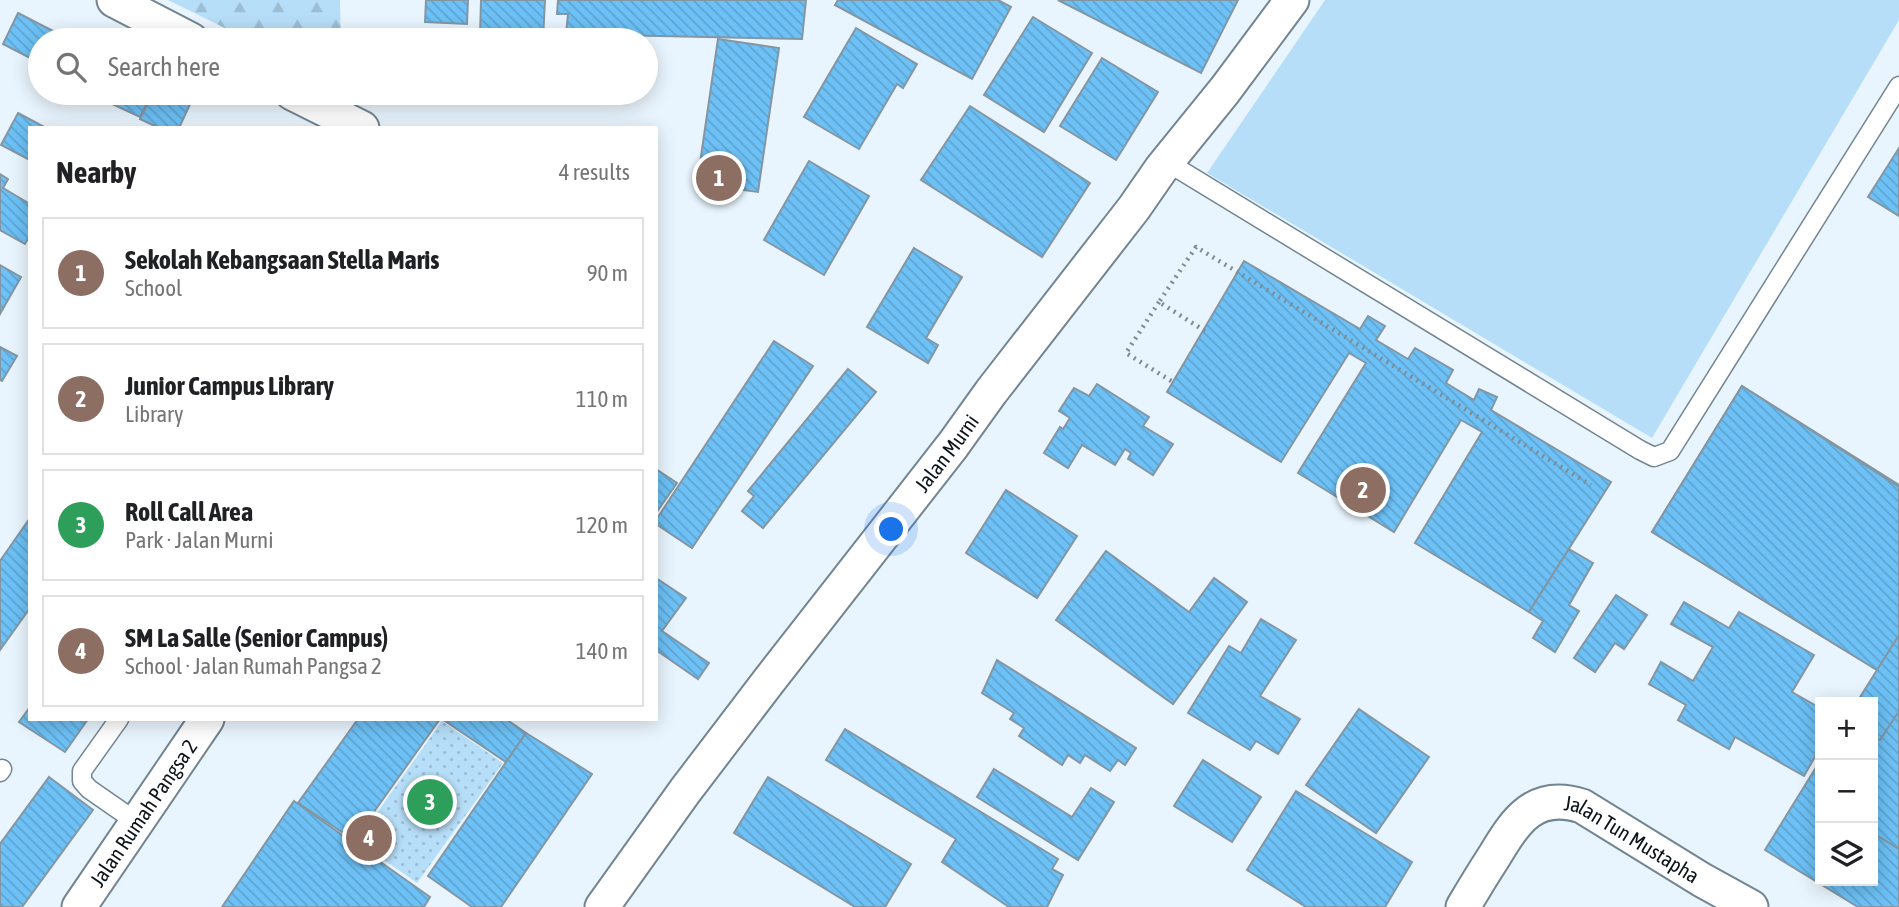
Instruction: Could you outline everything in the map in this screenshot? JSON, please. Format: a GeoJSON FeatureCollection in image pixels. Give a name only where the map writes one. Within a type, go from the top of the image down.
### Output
{"type":"FeatureCollection","features":[{"type":"Feature","properties":{"kind":"street"},"geometry":{"type":"LineString","coordinates":[[114,0],[168,28]]}},
{"type":"Feature","properties":{"kind":"street","name":"Jalan Murni"},"geometry":{"type":"LineString","coordinates":[[602,907],[685,791],[953,445],[990,392],[1167,162],[1226,90],[1292,0]]}},
{"type":"Feature","properties":{"kind":"street"},"geometry":{"type":"LineString","coordinates":[[316,105],[358,126]]}},
{"type":"Feature","properties":{"kind":"street","name":"Jalan Rumah Pangsa 2"},"geometry":{"type":"LineString","coordinates":[[79,907],[206,721]]}},
{"type":"Feature","properties":{"kind":"street","name":"Jalan Tun Mustapha"},"geometry":{"type":"LineString","coordinates":[[1463,907],[1514,824],[1527,813],[1554,802],[1570,802],[1582,806],[1702,880],[1730,902]]}},
{"type":"Feature","properties":{"kind":"lane"},"geometry":{"type":"LineString","coordinates":[[1167,162],[1654,457],[1670,451],[1897,94]]}},
{"type":"Feature","properties":{"kind":"lane"},"geometry":{"type":"LineString","coordinates":[[118,721],[82,771],[82,781],[89,789],[138,823]]}},
{"type":"Feature","properties":{"kind":"path"},"geometry":{"type":"LineString","coordinates":[[1173,382],[1126,353],[1196,247],[1591,485]]}},
{"type":"Feature","properties":{"kind":"path"},"geometry":{"type":"LineString","coordinates":[[1160,302],[1205,331]]}},
{"type":"Feature","properties":{"kind":"green space"},"geometry":{"type":"Polygon","coordinates":[[[168,0],[340,0],[341,28],[225,28],[168,0]]]}},
{"type":"Feature","properties":{"kind":"green space"},"geometry":{"type":"Polygon","coordinates":[[[1325,0],[1899,0],[1899,20],[1652,438],[1207,173],[1325,0]]]}},
{"type":"Feature","properties":{"kind":"green space"},"geometry":{"type":"Polygon","coordinates":[[[442,721],[503,763],[417,883],[357,841],[442,721]]]}},
{"type":"Feature","properties":{"kind":"building"},"geometry":{"type":"Polygon","coordinates":[[[426,0],[468,0],[467,24],[425,22],[426,0]]]}},
{"type":"Feature","properties":{"kind":"building"},"geometry":{"type":"Polygon","coordinates":[[[481,0],[545,0],[544,28],[480,28],[481,0]]]}},
{"type":"Feature","properties":{"kind":"building"},"geometry":{"type":"Polygon","coordinates":[[[558,0],[806,0],[802,39],[658,36],[658,28],[567,28],[568,14],[557,14],[558,0]]]}},
{"type":"Feature","properties":{"kind":"building"},"geometry":{"type":"Polygon","coordinates":[[[838,0],[998,0],[1011,7],[972,79],[835,5],[838,0]]]}},
{"type":"Feature","properties":{"kind":"building"},"geometry":{"type":"Polygon","coordinates":[[[1058,0],[1238,0],[1201,73],[1058,0]]]}},
{"type":"Feature","properties":{"kind":"building"},"geometry":{"type":"Polygon","coordinates":[[[18,13],[47,28],[28,28],[28,57],[3,44],[18,13]]]}},
{"type":"Feature","properties":{"kind":"building"},"geometry":{"type":"Polygon","coordinates":[[[1033,17],[1092,53],[1044,132],[984,95],[1033,17]]]}},
{"type":"Feature","properties":{"kind":"building"},"geometry":{"type":"Polygon","coordinates":[[[856,28],[917,64],[903,88],[897,84],[859,149],[804,117],[856,28]]]}},
{"type":"Feature","properties":{"kind":"building"},"geometry":{"type":"Polygon","coordinates":[[[718,39],[779,48],[758,192],[697,184],[718,39]]]}},
{"type":"Feature","properties":{"kind":"building"},"geometry":{"type":"Polygon","coordinates":[[[1102,58],[1158,92],[1116,160],[1060,126],[1102,58]]]}},
{"type":"Feature","properties":{"kind":"building"},"geometry":{"type":"Polygon","coordinates":[[[114,105],[146,105],[140,117],[114,105]]]}},
{"type":"Feature","properties":{"kind":"building"},"geometry":{"type":"Polygon","coordinates":[[[147,105],[190,105],[180,126],[155,126],[140,119],[147,105]]]}},
{"type":"Feature","properties":{"kind":"building"},"geometry":{"type":"Polygon","coordinates":[[[970,106],[1090,183],[1042,257],[921,180],[970,106]]]}},
{"type":"Feature","properties":{"kind":"building"},"geometry":{"type":"Polygon","coordinates":[[[18,113],[42,126],[28,126],[28,159],[1,145],[18,113]]]}},
{"type":"Feature","properties":{"kind":"building"},"geometry":{"type":"Polygon","coordinates":[[[1899,148],[1899,216],[1868,197],[1899,148]]]}},
{"type":"Feature","properties":{"kind":"building"},"geometry":{"type":"Polygon","coordinates":[[[809,161],[869,196],[824,275],[764,240],[809,161]]]}},
{"type":"Feature","properties":{"kind":"building"},"geometry":{"type":"Polygon","coordinates":[[[0,174],[8,179],[3,188],[28,203],[28,239],[25,244],[0,230],[0,174]]]}},
{"type":"Feature","properties":{"kind":"building"},"geometry":{"type":"Polygon","coordinates":[[[914,248],[962,277],[926,338],[938,345],[928,363],[867,327],[914,248]]]}},
{"type":"Feature","properties":{"kind":"building"},"geometry":{"type":"Polygon","coordinates":[[[1244,261],[1360,329],[1368,316],[1385,326],[1376,340],[1408,359],[1415,348],[1453,370],[1446,383],[1474,400],[1479,389],[1497,397],[1491,410],[1611,482],[1529,612],[1415,543],[1482,432],[1461,420],[1394,532],[1298,473],[1366,363],[1349,353],[1281,462],[1167,392],[1244,261]]]}},
{"type":"Feature","properties":{"kind":"building"},"geometry":{"type":"Polygon","coordinates":[[[0,265],[21,277],[0,314],[0,265]]]}},
{"type":"Feature","properties":{"kind":"building"},"geometry":{"type":"Polygon","coordinates":[[[774,341],[813,366],[692,548],[658,525],[658,517],[774,341]]]}},
{"type":"Feature","properties":{"kind":"building"},"geometry":{"type":"Polygon","coordinates":[[[0,347],[17,356],[2,381],[0,380],[0,347]]]}},
{"type":"Feature","properties":{"kind":"building"},"geometry":{"type":"Polygon","coordinates":[[[848,369],[876,392],[763,528],[742,511],[754,496],[748,491],[848,369]]]}},
{"type":"Feature","properties":{"kind":"building"},"geometry":{"type":"Polygon","coordinates":[[[1097,384],[1149,417],[1143,426],[1173,444],[1153,475],[1128,459],[1131,453],[1125,449],[1115,465],[1082,445],[1068,468],[1044,453],[1060,427],[1063,429],[1070,418],[1059,411],[1074,388],[1089,396],[1097,384]]]}},
{"type":"Feature","properties":{"kind":"building"},"geometry":{"type":"Polygon","coordinates":[[[1742,386],[1899,485],[1899,907],[1858,907],[1824,886],[1878,886],[1878,697],[1860,697],[1877,670],[1652,532],[1742,386]]]}},
{"type":"Feature","properties":{"kind":"building"},"geometry":{"type":"Polygon","coordinates":[[[1742,386],[1899,487],[1899,635],[1877,670],[1652,532],[1742,386]]]}},
{"type":"Feature","properties":{"kind":"building"},"geometry":{"type":"Polygon","coordinates":[[[658,470],[677,483],[658,510],[658,470]]]}},
{"type":"Feature","properties":{"kind":"building"},"geometry":{"type":"Polygon","coordinates":[[[1006,490],[1077,536],[1037,598],[966,553],[1006,490]]]}},
{"type":"Feature","properties":{"kind":"building"},"geometry":{"type":"Polygon","coordinates":[[[28,521],[28,611],[0,650],[0,561],[28,521]]]}},
{"type":"Feature","properties":{"kind":"building"},"geometry":{"type":"Polygon","coordinates":[[[1569,549],[1593,563],[1569,605],[1579,611],[1555,652],[1533,638],[1543,621],[1529,612],[1569,549]]]}},
{"type":"Feature","properties":{"kind":"building"},"geometry":{"type":"Polygon","coordinates":[[[1106,551],[1189,612],[1214,578],[1247,602],[1173,704],[1056,620],[1106,551]]]}},
{"type":"Feature","properties":{"kind":"building"},"geometry":{"type":"Polygon","coordinates":[[[658,579],[686,598],[662,631],[709,663],[698,679],[658,651],[658,579]]]}},
{"type":"Feature","properties":{"kind":"building"},"geometry":{"type":"Polygon","coordinates":[[[1616,595],[1647,615],[1624,649],[1615,643],[1595,672],[1574,658],[1616,595]]]}},
{"type":"Feature","properties":{"kind":"building"},"geometry":{"type":"Polygon","coordinates":[[[1684,602],[1729,628],[1739,612],[1814,655],[1792,692],[1815,705],[1815,757],[1804,776],[1735,737],[1729,749],[1678,720],[1686,705],[1649,684],[1661,662],[1693,681],[1713,647],[1671,624],[1684,602]]]}},
{"type":"Feature","properties":{"kind":"building"},"geometry":{"type":"Polygon","coordinates":[[[1261,619],[1296,640],[1260,696],[1300,719],[1278,754],[1256,741],[1250,750],[1188,713],[1229,646],[1241,653],[1261,619]]]}},
{"type":"Feature","properties":{"kind":"building"},"geometry":{"type":"Polygon","coordinates":[[[997,660],[1136,748],[1125,765],[1118,760],[1110,771],[1085,755],[1080,763],[1068,755],[1062,765],[1019,736],[1024,728],[1010,719],[1014,713],[982,693],[997,660]]]}},
{"type":"Feature","properties":{"kind":"building"},"geometry":{"type":"Polygon","coordinates":[[[1359,709],[1429,757],[1376,833],[1306,785],[1359,709]]]}},
{"type":"Feature","properties":{"kind":"building"},"geometry":{"type":"Polygon","coordinates":[[[28,710],[28,721],[87,721],[65,752],[19,722],[28,710]]]}},
{"type":"Feature","properties":{"kind":"building"},"geometry":{"type":"Polygon","coordinates":[[[1897,714],[1899,849],[1878,836],[1880,740],[1897,714]]]}},
{"type":"Feature","properties":{"kind":"building"},"geometry":{"type":"Polygon","coordinates":[[[357,721],[439,721],[354,840],[298,803],[357,721]]]}},
{"type":"Feature","properties":{"kind":"building"},"geometry":{"type":"Polygon","coordinates":[[[445,721],[509,721],[526,733],[506,762],[445,721]]]}},
{"type":"Feature","properties":{"kind":"building"},"geometry":{"type":"Polygon","coordinates":[[[845,729],[1058,859],[1052,869],[1063,875],[1047,907],[1009,907],[942,862],[956,839],[826,760],[845,729]]]}},
{"type":"Feature","properties":{"kind":"building"},"geometry":{"type":"Polygon","coordinates":[[[526,733],[592,774],[501,907],[472,907],[428,876],[526,733]]]}},
{"type":"Feature","properties":{"kind":"building"},"geometry":{"type":"Polygon","coordinates":[[[1203,760],[1261,797],[1232,842],[1174,806],[1203,760]]]}},
{"type":"Feature","properties":{"kind":"building"},"geometry":{"type":"Polygon","coordinates":[[[994,769],[1072,817],[1091,788],[1114,802],[1078,860],[977,797],[994,769]]]}},
{"type":"Feature","properties":{"kind":"building"},"geometry":{"type":"Polygon","coordinates":[[[1815,769],[1815,881],[1765,850],[1815,769]]]}},
{"type":"Feature","properties":{"kind":"building"},"geometry":{"type":"Polygon","coordinates":[[[49,777],[93,810],[22,907],[0,907],[0,844],[49,777]]]}},
{"type":"Feature","properties":{"kind":"building"},"geometry":{"type":"Polygon","coordinates":[[[768,777],[911,864],[885,907],[855,907],[734,833],[768,777]]]}},
{"type":"Feature","properties":{"kind":"building"},"geometry":{"type":"Polygon","coordinates":[[[1296,791],[1412,862],[1385,907],[1306,907],[1247,870],[1296,791]]]}},
{"type":"Feature","properties":{"kind":"building"},"geometry":{"type":"Polygon","coordinates":[[[294,801],[430,897],[424,907],[222,907],[294,801]]]}},
{"type":"Feature","properties":{"kind":"place","name":"Sekolah Kebangsaan Stella Maris"},"geometry":{"type":"Point","coordinates":[719,178]}},
{"type":"Feature","properties":{"kind":"place","name":"Junior Campus Library"},"geometry":{"type":"Point","coordinates":[1363,490]}},
{"type":"Feature","properties":{"kind":"place","name":"Roll Call Area"},"geometry":{"type":"Point","coordinates":[430,802]}},
{"type":"Feature","properties":{"kind":"place","name":"SM La Salle (Senior Campus)"},"geometry":{"type":"Point","coordinates":[369,838]}}]}
